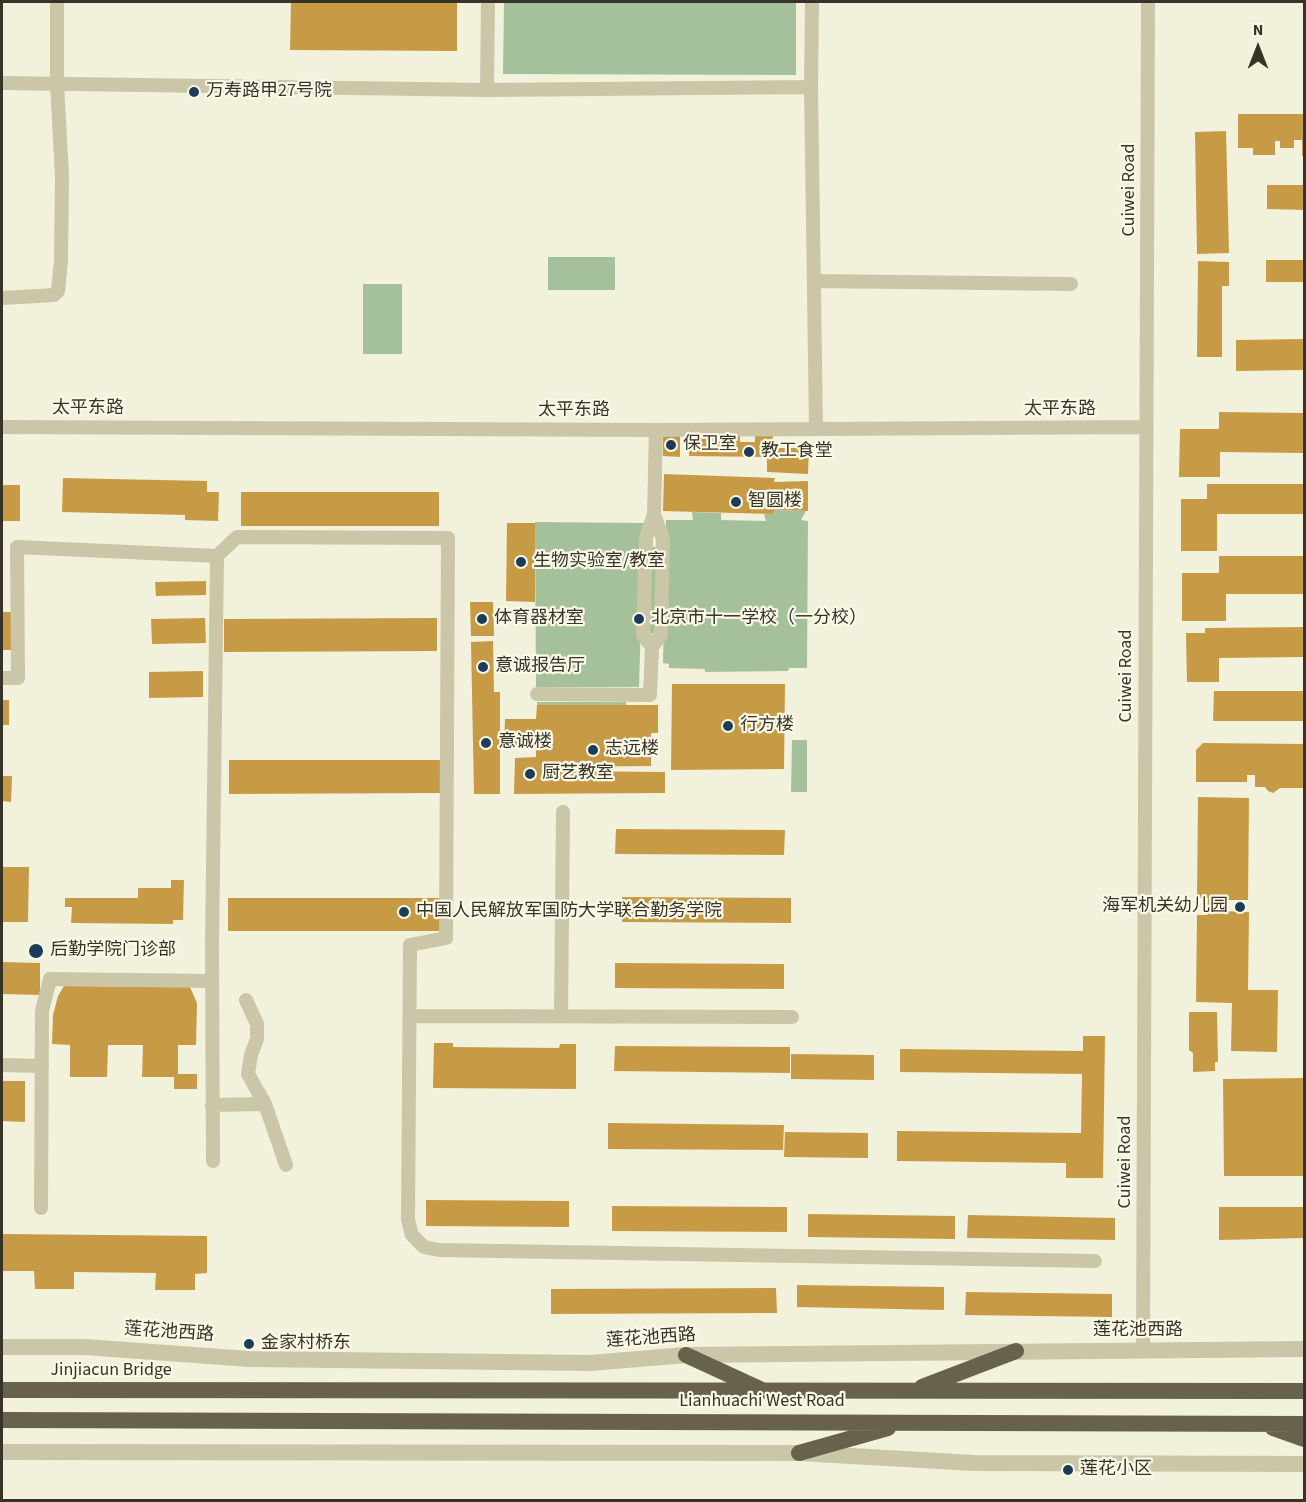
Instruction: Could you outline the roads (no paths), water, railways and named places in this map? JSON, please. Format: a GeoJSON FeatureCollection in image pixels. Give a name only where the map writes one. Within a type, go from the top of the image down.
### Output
{"type":"FeatureCollection","features":[{"type":"Feature","properties":{"kind":"highway"},"geometry":{"type":"LineString","coordinates":[[910,1391],[1016,1351]]}},
{"type":"Feature","properties":{"kind":"highway"},"geometry":{"type":"LineString","coordinates":[[686,1355],[766,1392]]}},
{"type":"Feature","properties":{"kind":"highway","name":"Jinjiacun Bridge"},"geometry":{"type":"LineString","coordinates":[[2,1390],[220,1390]]}},
{"type":"Feature","properties":{"kind":"highway","name":"Lianhuachi West Road"},"geometry":{"type":"LineString","coordinates":[[220,1390],[766,1392],[1305,1390]]}},
{"type":"Feature","properties":{"kind":"highway","name":"Lianhuachi West Road"},"geometry":{"type":"LineString","coordinates":[[2,1420],[1305,1424]]}},
{"type":"Feature","properties":{"kind":"highway"},"geometry":{"type":"LineString","coordinates":[[799,1453],[909,1422]]}},
{"type":"Feature","properties":{"kind":"highway"},"geometry":{"type":"LineString","coordinates":[[1261,1424],[1305,1439]]}},
{"type":"Feature","properties":{"kind":"street"},"geometry":{"type":"LineString","coordinates":[[2,298],[54,295],[58,291],[61,260],[62,176],[57,84],[57,2]]}},
{"type":"Feature","properties":{"kind":"street"},"geometry":{"type":"LineString","coordinates":[[487,90],[488,2]]}},
{"type":"Feature","properties":{"kind":"street"},"geometry":{"type":"LineString","coordinates":[[812,2],[816,429]]}},
{"type":"Feature","properties":{"kind":"street","name":"Cuiwei Road"},"geometry":{"type":"LineString","coordinates":[[1143,1350],[1148,2]]}},
{"type":"Feature","properties":{"kind":"street"},"geometry":{"type":"LineString","coordinates":[[2,83],[487,90],[811,87]]}},
{"type":"Feature","properties":{"kind":"street"},"geometry":{"type":"LineString","coordinates":[[814,281],[1071,284]]}},
{"type":"Feature","properties":{"kind":"street","name":"太平东路"},"geometry":{"type":"LineString","coordinates":[[2,427],[656,430],[1146,428]]}},
{"type":"Feature","properties":{"kind":"street"},"geometry":{"type":"LineString","coordinates":[[537,694],[650,695],[652,647],[661,634],[663,547],[663,539],[654,514],[656,430]]}},
{"type":"Feature","properties":{"kind":"street"},"geometry":{"type":"LineString","coordinates":[[213,1161],[212,981],[217,556],[237,537],[448,538],[446,938],[410,945],[408,1220],[412,1234],[424,1247],[451,1251],[1095,1261]]}},
{"type":"Feature","properties":{"kind":"street"},"geometry":{"type":"LineString","coordinates":[[2,678],[18,678],[17,547],[217,556]]}},
{"type":"Feature","properties":{"kind":"street"},"geometry":{"type":"LineString","coordinates":[[561,1016],[563,812]]}},
{"type":"Feature","properties":{"kind":"street"},"geometry":{"type":"LineString","coordinates":[[40,1208],[42,1011],[50,979],[212,981]]}},
{"type":"Feature","properties":{"kind":"street"},"geometry":{"type":"LineString","coordinates":[[246,1000],[257,1024],[257,1039],[251,1055],[248,1074],[264,1104],[286,1165]]}},
{"type":"Feature","properties":{"kind":"street"},"geometry":{"type":"LineString","coordinates":[[410,1016],[792,1017]]}},
{"type":"Feature","properties":{"kind":"street"},"geometry":{"type":"LineString","coordinates":[[2,1065],[42,1066]]}},
{"type":"Feature","properties":{"kind":"street"},"geometry":{"type":"LineString","coordinates":[[212,1105],[264,1104]]}},
{"type":"Feature","properties":{"kind":"street","name":"莲花池西路"},"geometry":{"type":"LineString","coordinates":[[2,1347],[85,1347],[249,1359],[590,1363],[686,1355],[1305,1349]]}},
{"type":"Feature","properties":{"kind":"street"},"geometry":{"type":"LineString","coordinates":[[2,1452],[799,1453],[974,1463],[1305,1464]]}},
{"type":"Feature","properties":{"kind":"place","name":"万寿路甲27号院"},"geometry":{"type":"Point","coordinates":[194,92]}},
{"type":"Feature","properties":{"kind":"place","name":"保卫室"},"geometry":{"type":"Point","coordinates":[671,445]}},
{"type":"Feature","properties":{"kind":"place","name":"教工食堂"},"geometry":{"type":"Point","coordinates":[749,452]}},
{"type":"Feature","properties":{"kind":"place","name":"智圆楼"},"geometry":{"type":"Point","coordinates":[736,502]}},
{"type":"Feature","properties":{"kind":"place","name":"生物实验室/教室"},"geometry":{"type":"Point","coordinates":[521,562]}},
{"type":"Feature","properties":{"kind":"place","name":"体育器材室"},"geometry":{"type":"Point","coordinates":[482,619]}},
{"type":"Feature","properties":{"kind":"place","name":"北京市十一学校（一分校）"},"geometry":{"type":"Point","coordinates":[639,619]}},
{"type":"Feature","properties":{"kind":"place","name":"意诚报告厅"},"geometry":{"type":"Point","coordinates":[483,667]}},
{"type":"Feature","properties":{"kind":"place","name":"行方楼"},"geometry":{"type":"Point","coordinates":[728,726]}},
{"type":"Feature","properties":{"kind":"place","name":"意诚楼"},"geometry":{"type":"Point","coordinates":[486,743]}},
{"type":"Feature","properties":{"kind":"place","name":"志远楼"},"geometry":{"type":"Point","coordinates":[593,750]}},
{"type":"Feature","properties":{"kind":"place","name":"厨艺教室"},"geometry":{"type":"Point","coordinates":[530,774]}},
{"type":"Feature","properties":{"kind":"place","name":"海军机关幼儿园"},"geometry":{"type":"Point","coordinates":[1240,907]}},
{"type":"Feature","properties":{"kind":"place","name":"中国人民解放军国防大学联合勤务学院"},"geometry":{"type":"Point","coordinates":[404,912]}},
{"type":"Feature","properties":{"kind":"place","name":"后勤学院门诊部"},"geometry":{"type":"Point","coordinates":[36,951]}},
{"type":"Feature","properties":{"kind":"place","name":"金家村桥东"},"geometry":{"type":"Point","coordinates":[249,1344]}},
{"type":"Feature","properties":{"kind":"place","name":"莲花小区"},"geometry":{"type":"Point","coordinates":[1068,1470]}}]}
